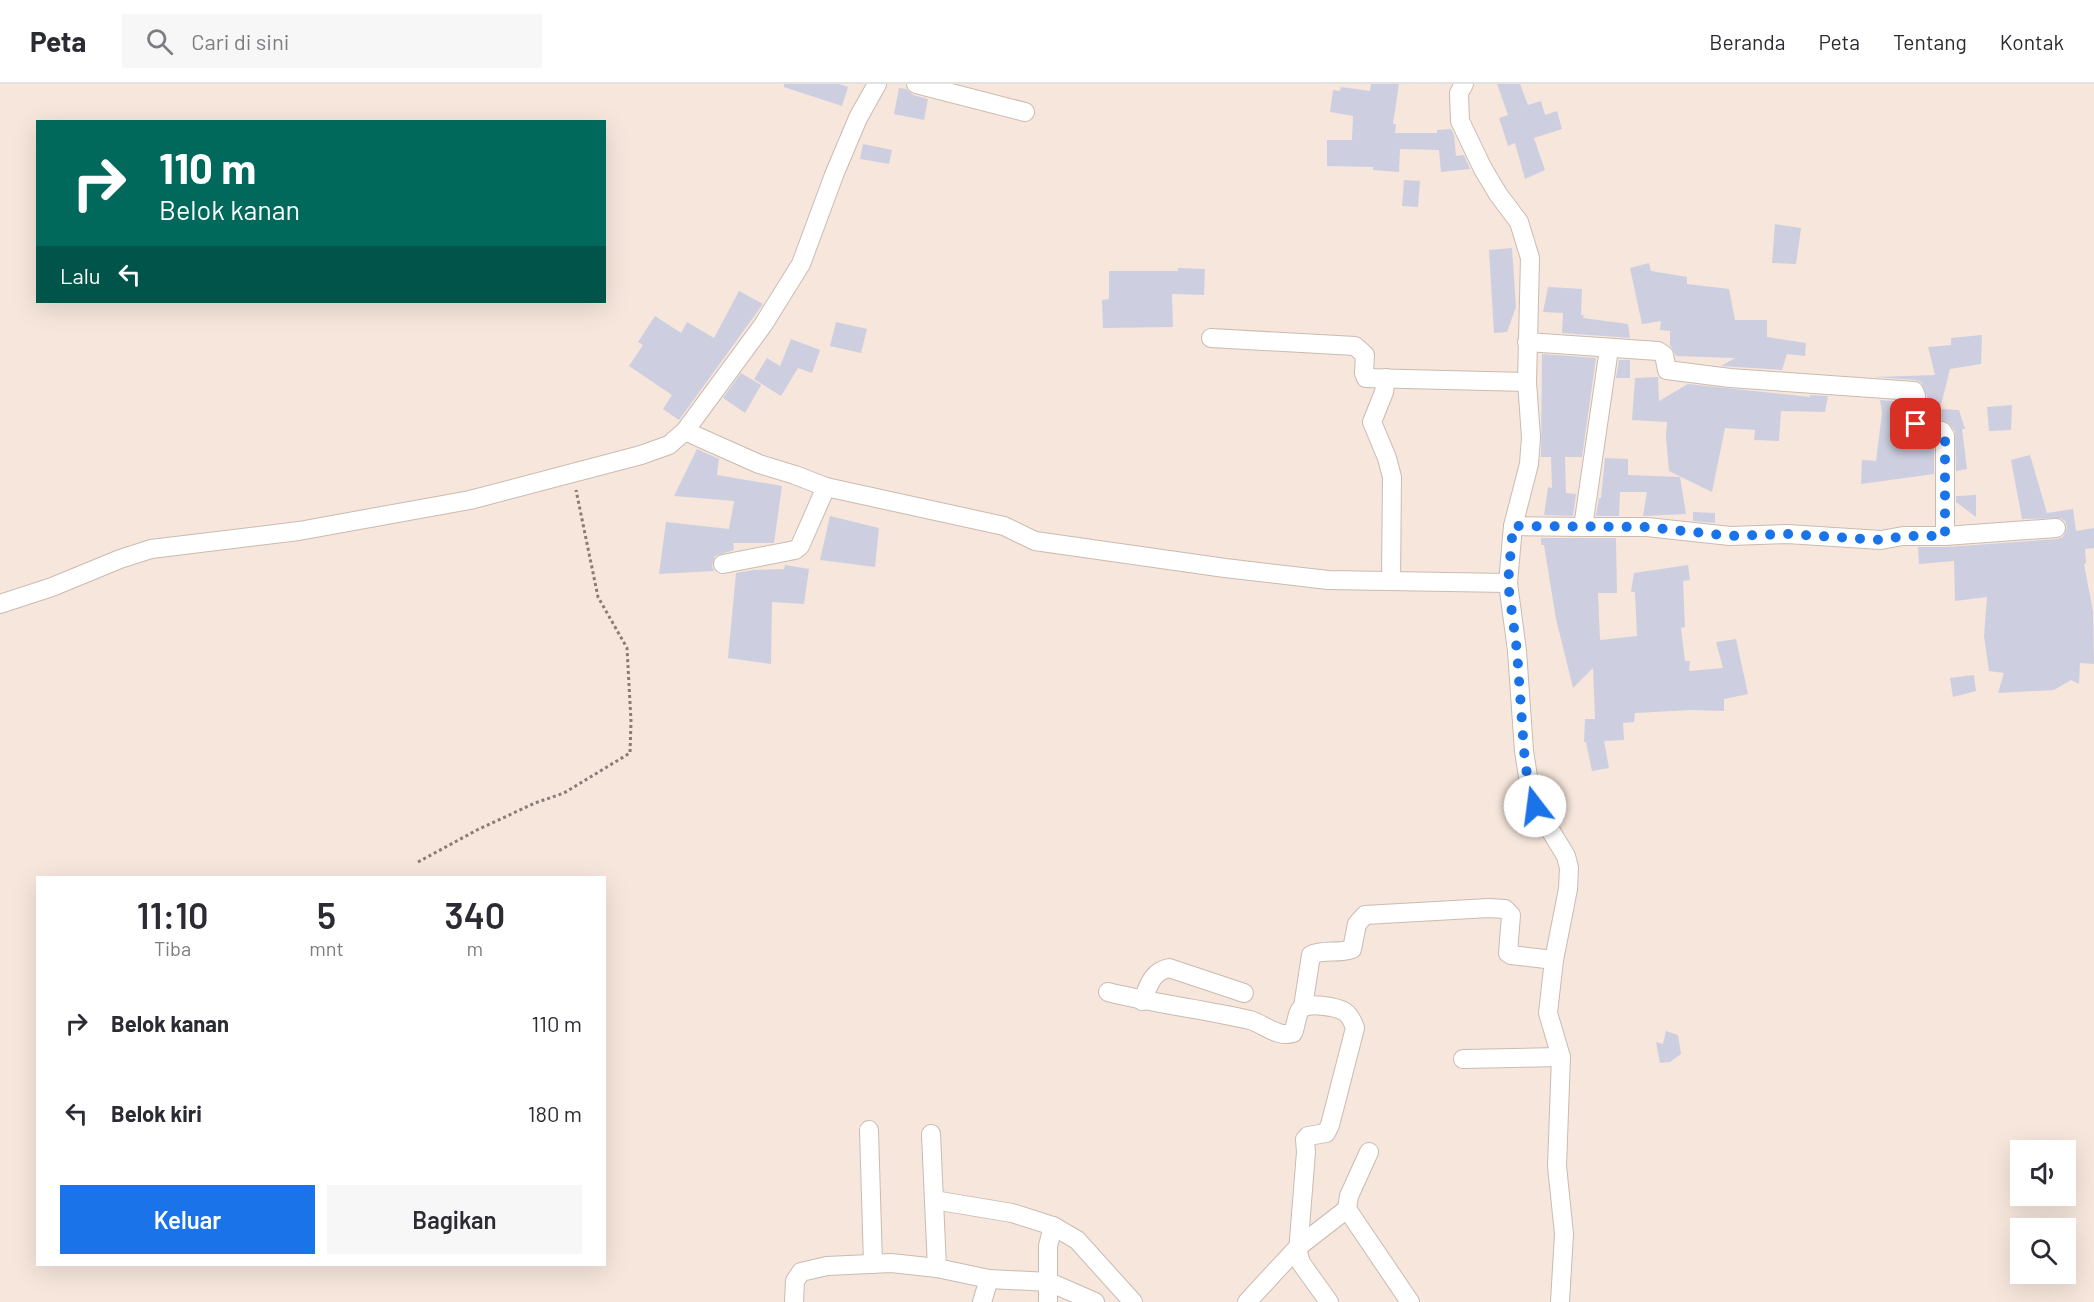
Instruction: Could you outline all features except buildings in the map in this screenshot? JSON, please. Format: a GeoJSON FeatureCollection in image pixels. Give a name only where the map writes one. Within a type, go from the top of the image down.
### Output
{"type":"FeatureCollection","features":[{"type":"Feature","properties":{"kind":"street"},"geometry":{"type":"LineString","coordinates":[[0,604],[52,587],[151,549],[299,531],[470,500],[669,445],[685,431],[764,325],[801,264],[858,118],[877,84]]}},
{"type":"Feature","properties":{"kind":"street"},"geometry":{"type":"LineString","coordinates":[[916,84],[1025,112]]}},
{"type":"Feature","properties":{"kind":"street"},"geometry":{"type":"LineString","coordinates":[[1464,84],[1459,93],[1460,121],[1483,169],[1519,222],[1530,258],[1527,382],[1531,437],[1529,464],[1513,526],[1508,583],[1517,651],[1528,783],[1535,806],[1566,856],[1569,868],[1568,889],[1554,960],[1548,1013],[1561,1057],[1557,1166],[1564,1234],[1560,1302]]}},
{"type":"Feature","properties":{"kind":"street"},"geometry":{"type":"LineString","coordinates":[[1211,338],[1355,346],[1365,355],[1364,376],[1527,382]]}},
{"type":"Feature","properties":{"kind":"street"},"geometry":{"type":"LineString","coordinates":[[1527,342],[1658,351],[1664,355],[1667,370],[1730,378],[1914,391],[1916,426],[1942,431],[1945,434],[1945,536]]}},
{"type":"Feature","properties":{"kind":"street"},"geometry":{"type":"LineString","coordinates":[[1583,527],[1609,349]]}},
{"type":"Feature","properties":{"kind":"street"},"geometry":{"type":"LineString","coordinates":[[1386,378],[1384,392],[1372,422],[1392,477],[1391,581]]}},
{"type":"Feature","properties":{"kind":"street"},"geometry":{"type":"LineString","coordinates":[[685,431],[759,464],[826,487],[1004,526],[1035,541],[1328,580],[1508,583]]}},
{"type":"Feature","properties":{"kind":"street"},"geometry":{"type":"LineString","coordinates":[[723,564],[795,550],[800,546],[826,487]]}},
{"type":"Feature","properties":{"kind":"street"},"geometry":{"type":"LineString","coordinates":[[1513,526],[1647,527],[1730,536],[1787,534],[1881,540],[1904,536],[1945,536],[2056,528]]}},
{"type":"Feature","properties":{"kind":"street"},"geometry":{"type":"LineString","coordinates":[[1303,1008],[1311,955],[1317,952],[1352,949],[1357,924],[1365,915],[1505,909],[1511,915],[1508,953],[1554,960]]}},
{"type":"Feature","properties":{"kind":"street"},"geometry":{"type":"LineString","coordinates":[[1142,1001],[1154,976],[1159,970],[1169,968],[1244,993]]}},
{"type":"Feature","properties":{"kind":"street"},"geometry":{"type":"LineString","coordinates":[[1108,992],[1142,1001],[1252,1021],[1275,1032],[1289,1035],[1295,1030],[1299,1011],[1303,1008],[1316,1005],[1344,1011],[1351,1018],[1355,1028],[1330,1125],[1326,1133],[1308,1137],[1305,1140],[1298,1247],[1301,1263],[1329,1302]]}},
{"type":"Feature","properties":{"kind":"street"},"geometry":{"type":"LineString","coordinates":[[1463,1059],[1561,1057]]}},
{"type":"Feature","properties":{"kind":"street"},"geometry":{"type":"LineString","coordinates":[[869,1130],[873,1264]]}},
{"type":"Feature","properties":{"kind":"street"},"geometry":{"type":"LineString","coordinates":[[931,1134],[937,1268]]}},
{"type":"Feature","properties":{"kind":"street"},"geometry":{"type":"LineString","coordinates":[[1369,1152],[1349,1196],[1347,1209],[1410,1302]]}},
{"type":"Feature","properties":{"kind":"street"},"geometry":{"type":"LineString","coordinates":[[934,1200],[1012,1213],[1053,1226],[1077,1240],[1128,1300]]}},
{"type":"Feature","properties":{"kind":"street"},"geometry":{"type":"LineString","coordinates":[[1248,1302],[1298,1247],[1347,1209]]}},
{"type":"Feature","properties":{"kind":"street"},"geometry":{"type":"LineString","coordinates":[[1048,1302],[1048,1246],[1053,1226]]}},
{"type":"Feature","properties":{"kind":"street"},"geometry":{"type":"LineString","coordinates":[[794,1302],[795,1281],[801,1272],[827,1266],[891,1263],[937,1268],[989,1279],[1049,1282],[1095,1302]]}},
{"type":"Feature","properties":{"kind":"street"},"geometry":{"type":"LineString","coordinates":[[982,1302],[989,1279]]}},
{"type":"Feature","properties":{"kind":"path"},"geometry":{"type":"LineString","coordinates":[[418,862],[477,830],[564,793],[630,753],[631,721],[627,648],[598,597],[579,471]]}},
{"type":"Feature","properties":{"kind":"route"},"geometry":{"type":"LineString","coordinates":[[1535,806],[1528,783],[1524,751],[1517,651],[1508,583],[1513,526],[1647,527],[1730,536],[1787,534],[1881,540],[1904,536],[1945,536],[1945,434],[1942,431],[1918,428],[1916,424]]}}]}
